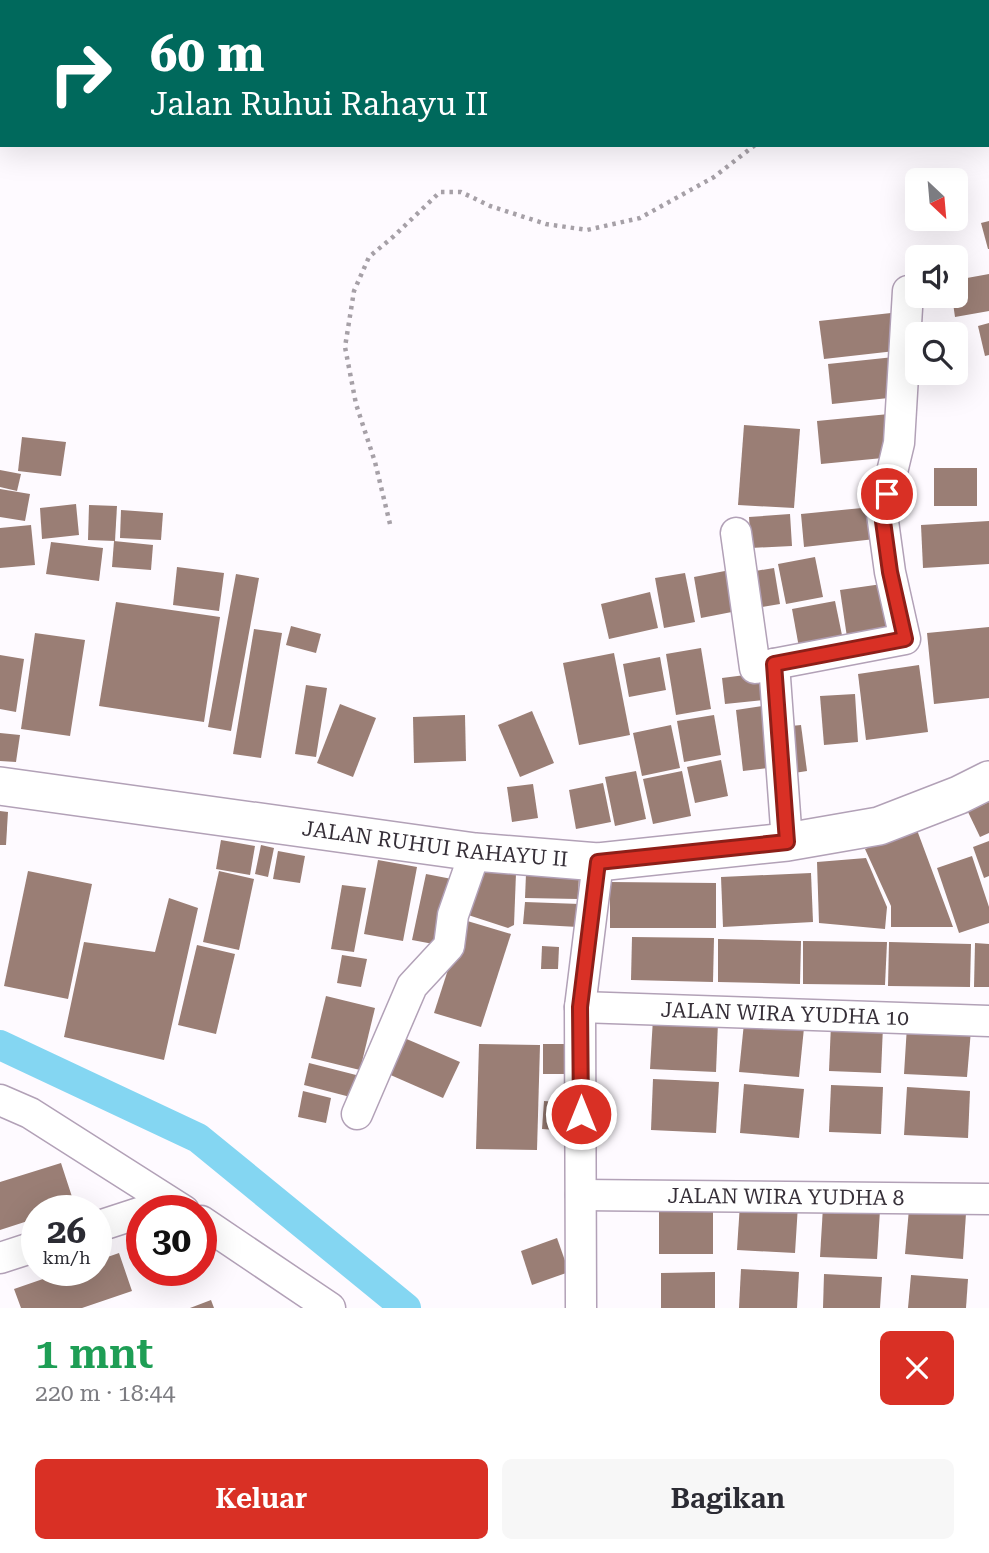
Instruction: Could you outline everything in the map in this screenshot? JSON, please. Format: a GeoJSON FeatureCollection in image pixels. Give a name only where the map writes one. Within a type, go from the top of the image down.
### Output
{"type":"FeatureCollection","features":[{"type":"Feature","properties":{"kind":"street"},"geometry":{"type":"LineString","coordinates":[[736,533],[755,668],[905,639],[890,572],[882,514],[899,443],[907,308]]}},
{"type":"Feature","properties":{"kind":"street"},"geometry":{"type":"LineString","coordinates":[[774,664],[787,842]]}},
{"type":"Feature","properties":{"kind":"street","name":"JALAN RUHUI RAHAYU II"},"geometry":{"type":"LineString","coordinates":[[0,786],[475,852],[598,862],[787,842],[879,826],[959,795],[989,780]]}},
{"type":"Feature","properties":{"kind":"street"},"geometry":{"type":"LineString","coordinates":[[357,1114],[412,986],[449,946],[453,915],[475,852]]}},
{"type":"Feature","properties":{"kind":"street"},"geometry":{"type":"LineString","coordinates":[[581,1308],[580,1007],[598,862]]}},
{"type":"Feature","properties":{"kind":"street","name":"JALAN WIRA YUDHA 10"},"geometry":{"type":"LineString","coordinates":[[580,1007],[989,1021]]}},
{"type":"Feature","properties":{"kind":"street"},"geometry":{"type":"LineString","coordinates":[[0,1100],[30,1113],[141,1195]]}},
{"type":"Feature","properties":{"kind":"street","name":"JALAN WIRA YUDHA 8"},"geometry":{"type":"LineString","coordinates":[[581,1195],[989,1199]]}},
{"type":"Feature","properties":{"kind":"street"},"geometry":{"type":"LineString","coordinates":[[217,1232],[330,1308]]}},
{"type":"Feature","properties":{"kind":"street"},"geometry":{"type":"LineString","coordinates":[[0,1258],[21,1251]]}},
{"type":"Feature","properties":{"kind":"path"},"geometry":{"type":"LineString","coordinates":[[390,524],[375,462],[356,404],[345,346],[354,291],[369,257],[440,192],[461,192],[490,206],[546,224],[587,230],[640,218],[714,177],[752,147]]}},
{"type":"Feature","properties":{"kind":"building"},"geometry":{"type":"Polygon","coordinates":[[[989,221],[989,249],[988,249],[981,223],[989,221]]]}},
{"type":"Feature","properties":{"kind":"building"},"geometry":{"type":"Polygon","coordinates":[[[989,274],[989,311],[955,317],[954,308],[968,308],[968,278],[989,274]]]}},
{"type":"Feature","properties":{"kind":"building"},"geometry":{"type":"Polygon","coordinates":[[[891,313],[895,351],[824,359],[819,321],[891,313]]]}},
{"type":"Feature","properties":{"kind":"building"},"geometry":{"type":"Polygon","coordinates":[[[989,323],[989,355],[985,356],[978,326],[989,323]]]}},
{"type":"Feature","properties":{"kind":"building"},"geometry":{"type":"Polygon","coordinates":[[[894,357],[898,397],[832,404],[828,364],[894,357]]]}},
{"type":"Feature","properties":{"kind":"building"},"geometry":{"type":"Polygon","coordinates":[[[889,414],[893,457],[821,464],[817,421],[889,414]]]}},
{"type":"Feature","properties":{"kind":"building"},"geometry":{"type":"Polygon","coordinates":[[[744,425],[800,429],[794,508],[738,505],[744,425]]]}},
{"type":"Feature","properties":{"kind":"building"},"geometry":{"type":"Polygon","coordinates":[[[22,437],[66,442],[61,476],[18,471],[22,437]]]}},
{"type":"Feature","properties":{"kind":"building"},"geometry":{"type":"Polygon","coordinates":[[[934,468],[977,468],[977,506],[934,506],[934,468]]]}},
{"type":"Feature","properties":{"kind":"building"},"geometry":{"type":"Polygon","coordinates":[[[0,470],[21,474],[17,491],[0,487],[0,470]]]}},
{"type":"Feature","properties":{"kind":"building"},"geometry":{"type":"Polygon","coordinates":[[[0,489],[30,494],[25,521],[0,517],[0,489]]]}},
{"type":"Feature","properties":{"kind":"building"},"geometry":{"type":"Polygon","coordinates":[[[76,504],[79,535],[42,539],[40,508],[76,504]]]}},
{"type":"Feature","properties":{"kind":"building"},"geometry":{"type":"Polygon","coordinates":[[[89,505],[117,506],[115,541],[88,540],[89,505]]]}},
{"type":"Feature","properties":{"kind":"building"},"geometry":{"type":"Polygon","coordinates":[[[872,507],[875,539],[804,547],[801,514],[872,507]]]}},
{"type":"Feature","properties":{"kind":"building"},"geometry":{"type":"Polygon","coordinates":[[[121,510],[163,513],[161,540],[120,538],[121,510]]]}},
{"type":"Feature","properties":{"kind":"building"},"geometry":{"type":"Polygon","coordinates":[[[790,514],[792,546],[751,548],[749,517],[790,514]]]}},
{"type":"Feature","properties":{"kind":"building"},"geometry":{"type":"Polygon","coordinates":[[[989,521],[989,564],[923,568],[921,525],[989,521]]]}},
{"type":"Feature","properties":{"kind":"building"},"geometry":{"type":"Polygon","coordinates":[[[31,525],[35,565],[0,568],[0,528],[31,525]]]}},
{"type":"Feature","properties":{"kind":"building"},"geometry":{"type":"Polygon","coordinates":[[[114,541],[153,545],[151,570],[112,567],[114,541]]]}},
{"type":"Feature","properties":{"kind":"building"},"geometry":{"type":"Polygon","coordinates":[[[51,542],[103,548],[99,581],[46,574],[51,542]]]}},
{"type":"Feature","properties":{"kind":"building"},"geometry":{"type":"Polygon","coordinates":[[[815,557],[823,597],[786,604],[778,564],[815,557]]]}},
{"type":"Feature","properties":{"kind":"building"},"geometry":{"type":"Polygon","coordinates":[[[177,567],[224,573],[219,611],[173,605],[177,567]]]}},
{"type":"Feature","properties":{"kind":"building"},"geometry":{"type":"Polygon","coordinates":[[[774,568],[780,604],[755,608],[749,572],[774,568]]]}},
{"type":"Feature","properties":{"kind":"building"},"geometry":{"type":"Polygon","coordinates":[[[730,570],[737,611],[701,618],[694,577],[730,570]]]}},
{"type":"Feature","properties":{"kind":"building"},"geometry":{"type":"Polygon","coordinates":[[[685,573],[695,622],[664,628],[655,578],[685,573]]]}},
{"type":"Feature","properties":{"kind":"building"},"geometry":{"type":"Polygon","coordinates":[[[236,574],[259,578],[231,731],[208,727],[236,574]]]}},
{"type":"Feature","properties":{"kind":"building"},"geometry":{"type":"Polygon","coordinates":[[[889,583],[897,637],[848,644],[840,590],[889,583]]]}},
{"type":"Feature","properties":{"kind":"building"},"geometry":{"type":"Polygon","coordinates":[[[650,592],[658,628],[609,639],[601,604],[650,592]]]}},
{"type":"Feature","properties":{"kind":"building"},"geometry":{"type":"Polygon","coordinates":[[[835,601],[844,645],[800,653],[792,609],[835,601]]]}},
{"type":"Feature","properties":{"kind":"building"},"geometry":{"type":"Polygon","coordinates":[[[116,602],[220,617],[204,722],[99,706],[116,602]]]}},
{"type":"Feature","properties":{"kind":"building"},"geometry":{"type":"Polygon","coordinates":[[[291,626],[321,634],[316,653],[286,645],[291,626]]]}},
{"type":"Feature","properties":{"kind":"building"},"geometry":{"type":"Polygon","coordinates":[[[989,627],[989,698],[934,704],[927,633],[989,627]]]}},
{"type":"Feature","properties":{"kind":"building"},"geometry":{"type":"Polygon","coordinates":[[[254,629],[282,633],[261,758],[233,754],[254,629]]]}},
{"type":"Feature","properties":{"kind":"building"},"geometry":{"type":"Polygon","coordinates":[[[35,633],[85,640],[70,736],[21,729],[35,633]]]}},
{"type":"Feature","properties":{"kind":"building"},"geometry":{"type":"Polygon","coordinates":[[[701,648],[711,709],[676,715],[666,654],[701,648]]]}},
{"type":"Feature","properties":{"kind":"building"},"geometry":{"type":"Polygon","coordinates":[[[614,653],[630,735],[579,745],[563,663],[614,653]]]}},
{"type":"Feature","properties":{"kind":"building"},"geometry":{"type":"Polygon","coordinates":[[[0,655],[24,659],[16,712],[0,709],[0,655]]]}},
{"type":"Feature","properties":{"kind":"building"},"geometry":{"type":"Polygon","coordinates":[[[660,657],[666,690],[629,697],[623,664],[660,657]]]}},
{"type":"Feature","properties":{"kind":"building"},"geometry":{"type":"Polygon","coordinates":[[[919,665],[928,732],[866,740],[858,674],[919,665]]]}},
{"type":"Feature","properties":{"kind":"building"},"geometry":{"type":"Polygon","coordinates":[[[761,673],[764,700],[725,704],[722,678],[761,673]]]}},
{"type":"Feature","properties":{"kind":"building"},"geometry":{"type":"Polygon","coordinates":[[[306,685],[327,688],[316,757],[295,754],[306,685]]]}},
{"type":"Feature","properties":{"kind":"building"},"geometry":{"type":"Polygon","coordinates":[[[855,694],[858,742],[824,745],[820,696],[855,694]]]}},
{"type":"Feature","properties":{"kind":"building"},"geometry":{"type":"Polygon","coordinates":[[[340,704],[376,718],[353,777],[317,763],[340,704]]]}},
{"type":"Feature","properties":{"kind":"building"},"geometry":{"type":"Polygon","coordinates":[[[769,705],[776,767],[743,771],[736,710],[769,705]]]}},
{"type":"Feature","properties":{"kind":"building"},"geometry":{"type":"Polygon","coordinates":[[[532,711],[554,763],[520,777],[498,725],[532,711]]]}},
{"type":"Feature","properties":{"kind":"building"},"geometry":{"type":"Polygon","coordinates":[[[465,715],[466,761],[414,763],[413,717],[465,715]]]}},
{"type":"Feature","properties":{"kind":"building"},"geometry":{"type":"Polygon","coordinates":[[[714,715],[721,755],[684,762],[677,721],[714,715]]]}},
{"type":"Feature","properties":{"kind":"building"},"geometry":{"type":"Polygon","coordinates":[[[671,725],[680,768],[642,776],[633,733],[671,725]]]}},
{"type":"Feature","properties":{"kind":"building"},"geometry":{"type":"Polygon","coordinates":[[[801,725],[807,771],[788,774],[781,727],[801,725]]]}},
{"type":"Feature","properties":{"kind":"building"},"geometry":{"type":"Polygon","coordinates":[[[0,733],[20,735],[16,762],[0,761],[0,733]]]}},
{"type":"Feature","properties":{"kind":"building"},"geometry":{"type":"Polygon","coordinates":[[[721,760],[728,796],[695,803],[687,767],[721,760]]]}},
{"type":"Feature","properties":{"kind":"building"},"geometry":{"type":"Polygon","coordinates":[[[636,771],[646,819],[615,826],[605,777],[636,771]]]}},
{"type":"Feature","properties":{"kind":"building"},"geometry":{"type":"Polygon","coordinates":[[[682,771],[691,816],[653,824],[643,779],[682,771]]]}},
{"type":"Feature","properties":{"kind":"building"},"geometry":{"type":"Polygon","coordinates":[[[603,783],[611,822],[576,829],[569,790],[603,783]]]}},
{"type":"Feature","properties":{"kind":"building"},"geometry":{"type":"Polygon","coordinates":[[[533,784],[538,818],[512,822],[507,787],[533,784]]]}},
{"type":"Feature","properties":{"kind":"building"},"geometry":{"type":"Polygon","coordinates":[[[989,802],[989,833],[980,837],[968,812],[989,802]]]}},
{"type":"Feature","properties":{"kind":"building"},"geometry":{"type":"Polygon","coordinates":[[[0,811],[8,812],[6,845],[0,845],[0,811]]]}},
{"type":"Feature","properties":{"kind":"building"},"geometry":{"type":"Polygon","coordinates":[[[917,830],[953,927],[891,927],[891,906],[865,849],[917,830]]]}},
{"type":"Feature","properties":{"kind":"building"},"geometry":{"type":"Polygon","coordinates":[[[221,840],[255,846],[250,875],[216,869],[221,840]]]}},
{"type":"Feature","properties":{"kind":"building"},"geometry":{"type":"Polygon","coordinates":[[[989,841],[989,876],[984,878],[973,847],[989,841]]]}},
{"type":"Feature","properties":{"kind":"building"},"geometry":{"type":"Polygon","coordinates":[[[261,845],[274,848],[268,877],[255,874],[261,845]]]}},
{"type":"Feature","properties":{"kind":"building"},"geometry":{"type":"Polygon","coordinates":[[[278,851],[305,856],[300,883],[273,879],[278,851]]]}},
{"type":"Feature","properties":{"kind":"building"},"geometry":{"type":"Polygon","coordinates":[[[972,856],[989,907],[989,923],[959,933],[937,868],[972,856]]]}},
{"type":"Feature","properties":{"kind":"building"},"geometry":{"type":"Polygon","coordinates":[[[866,858],[887,907],[885,929],[819,923],[817,862],[866,858]]]}},
{"type":"Feature","properties":{"kind":"building"},"geometry":{"type":"Polygon","coordinates":[[[378,860],[417,867],[403,941],[364,934],[378,860]]]}},
{"type":"Feature","properties":{"kind":"building"},"geometry":{"type":"Polygon","coordinates":[[[28,871],[92,884],[68,999],[4,986],[28,871]]]}},
{"type":"Feature","properties":{"kind":"building"},"geometry":{"type":"Polygon","coordinates":[[[219,871],[254,879],[239,950],[203,942],[219,871]]]}},
{"type":"Feature","properties":{"kind":"building"},"geometry":{"type":"Polygon","coordinates":[[[475,873],[516,873],[514,925],[508,928],[462,913],[475,873]]]}},
{"type":"Feature","properties":{"kind":"building"},"geometry":{"type":"Polygon","coordinates":[[[811,873],[813,922],[723,927],[721,877],[811,873]]]}},
{"type":"Feature","properties":{"kind":"building"},"geometry":{"type":"Polygon","coordinates":[[[426,874],[457,880],[444,946],[412,940],[426,874]]]}},
{"type":"Feature","properties":{"kind":"building"},"geometry":{"type":"Polygon","coordinates":[[[526,874],[579,875],[578,899],[525,898],[526,874]]]}},
{"type":"Feature","properties":{"kind":"building"},"geometry":{"type":"Polygon","coordinates":[[[610,882],[716,883],[716,928],[610,928],[610,882]]]}},
{"type":"Feature","properties":{"kind":"building"},"geometry":{"type":"Polygon","coordinates":[[[342,885],[366,888],[354,952],[331,949],[342,885]]]}},
{"type":"Feature","properties":{"kind":"building"},"geometry":{"type":"Polygon","coordinates":[[[169,898],[198,908],[164,1060],[64,1037],[84,942],[155,952],[169,898]]]}},
{"type":"Feature","properties":{"kind":"building"},"geometry":{"type":"Polygon","coordinates":[[[525,902],[580,904],[578,927],[523,924],[525,902]]]}},
{"type":"Feature","properties":{"kind":"building"},"geometry":{"type":"Polygon","coordinates":[[[464,920],[511,934],[481,1027],[434,1013],[464,920]]]}},
{"type":"Feature","properties":{"kind":"building"},"geometry":{"type":"Polygon","coordinates":[[[632,937],[714,938],[713,982],[631,980],[632,937]]]}},
{"type":"Feature","properties":{"kind":"building"},"geometry":{"type":"Polygon","coordinates":[[[718,939],[801,941],[800,984],[718,982],[718,939]]]}},
{"type":"Feature","properties":{"kind":"building"},"geometry":{"type":"Polygon","coordinates":[[[803,941],[887,942],[885,985],[803,984],[803,941]]]}},
{"type":"Feature","properties":{"kind":"building"},"geometry":{"type":"Polygon","coordinates":[[[889,942],[971,944],[970,987],[888,986],[889,942]]]}},
{"type":"Feature","properties":{"kind":"building"},"geometry":{"type":"Polygon","coordinates":[[[975,943],[989,944],[989,987],[974,987],[975,943]]]}},
{"type":"Feature","properties":{"kind":"building"},"geometry":{"type":"Polygon","coordinates":[[[197,945],[235,954],[216,1034],[178,1025],[197,945]]]}},
{"type":"Feature","properties":{"kind":"building"},"geometry":{"type":"Polygon","coordinates":[[[542,946],[559,947],[558,969],[541,969],[542,946]]]}},
{"type":"Feature","properties":{"kind":"building"},"geometry":{"type":"Polygon","coordinates":[[[342,955],[367,959],[361,987],[337,983],[342,955]]]}},
{"type":"Feature","properties":{"kind":"building"},"geometry":{"type":"Polygon","coordinates":[[[326,996],[375,1008],[360,1070],[311,1058],[326,996]]]}},
{"type":"Feature","properties":{"kind":"building"},"geometry":{"type":"Polygon","coordinates":[[[653,1018],[718,1022],[716,1072],[650,1069],[653,1018]]]}},
{"type":"Feature","properties":{"kind":"building"},"geometry":{"type":"Polygon","coordinates":[[[744,1023],[804,1028],[799,1077],[739,1072],[744,1023]]]}},
{"type":"Feature","properties":{"kind":"building"},"geometry":{"type":"Polygon","coordinates":[[[831,1024],[883,1026],[881,1073],[829,1071],[831,1024]]]}},
{"type":"Feature","properties":{"kind":"building"},"geometry":{"type":"Polygon","coordinates":[[[907,1026],[971,1030],[967,1077],[904,1074],[907,1026]]]}},
{"type":"Feature","properties":{"kind":"building"},"geometry":{"type":"Polygon","coordinates":[[[402,1037],[460,1062],[443,1098],[386,1073],[402,1037]]]}},
{"type":"Feature","properties":{"kind":"building"},"geometry":{"type":"Polygon","coordinates":[[[479,1044],[540,1045],[537,1150],[476,1149],[479,1044]]]}},
{"type":"Feature","properties":{"kind":"building"},"geometry":{"type":"Polygon","coordinates":[[[543,1044],[566,1044],[566,1074],[543,1074],[543,1044]]]}},
{"type":"Feature","properties":{"kind":"building"},"geometry":{"type":"Polygon","coordinates":[[[309,1063],[364,1077],[358,1099],[304,1085],[309,1063]]]}},
{"type":"Feature","properties":{"kind":"building"},"geometry":{"type":"Polygon","coordinates":[[[653,1079],[719,1082],[716,1133],[651,1130],[653,1079]]]}},
{"type":"Feature","properties":{"kind":"building"},"geometry":{"type":"Polygon","coordinates":[[[744,1084],[804,1089],[799,1138],[740,1133],[744,1084]]]}},
{"type":"Feature","properties":{"kind":"building"},"geometry":{"type":"Polygon","coordinates":[[[831,1085],[883,1087],[881,1134],[829,1132],[831,1085]]]}},
{"type":"Feature","properties":{"kind":"building"},"geometry":{"type":"Polygon","coordinates":[[[907,1087],[970,1091],[968,1138],[904,1135],[907,1087]]]}},
{"type":"Feature","properties":{"kind":"building"},"geometry":{"type":"Polygon","coordinates":[[[303,1091],[331,1098],[326,1123],[298,1117],[303,1091]]]}},
{"type":"Feature","properties":{"kind":"building"},"geometry":{"type":"Polygon","coordinates":[[[544,1101],[572,1103],[570,1131],[542,1129],[544,1101]]]}},
{"type":"Feature","properties":{"kind":"building"},"geometry":{"type":"Polygon","coordinates":[[[61,1163],[71,1195],[21,1195],[21,1223],[0,1230],[0,1182],[61,1163]]]}},
{"type":"Feature","properties":{"kind":"building"},"geometry":{"type":"Polygon","coordinates":[[[740,1203],[798,1205],[795,1253],[737,1250],[740,1203]]]}},
{"type":"Feature","properties":{"kind":"building"},"geometry":{"type":"Polygon","coordinates":[[[659,1206],[713,1206],[713,1254],[659,1254],[659,1206]]]}},
{"type":"Feature","properties":{"kind":"building"},"geometry":{"type":"Polygon","coordinates":[[[823,1207],[880,1210],[877,1259],[820,1257],[823,1207]]]}},
{"type":"Feature","properties":{"kind":"building"},"geometry":{"type":"Polygon","coordinates":[[[909,1209],[966,1213],[963,1259],[905,1254],[909,1209]]]}},
{"type":"Feature","properties":{"kind":"building"},"geometry":{"type":"Polygon","coordinates":[[[557,1238],[569,1272],[532,1285],[521,1251],[557,1238]]]}},
{"type":"Feature","properties":{"kind":"building"},"geometry":{"type":"Polygon","coordinates":[[[119,1253],[126,1273],[126,1286],[130,1286],[132,1291],[82,1308],[21,1308],[14,1289],[23,1286],[112,1286],[112,1255],[119,1253]]]}},
{"type":"Feature","properties":{"kind":"building"},"geometry":{"type":"Polygon","coordinates":[[[741,1269],[799,1272],[797,1308],[739,1308],[741,1269]]]}},
{"type":"Feature","properties":{"kind":"building"},"geometry":{"type":"Polygon","coordinates":[[[715,1272],[715,1308],[661,1308],[661,1273],[715,1272]]]}},
{"type":"Feature","properties":{"kind":"building"},"geometry":{"type":"Polygon","coordinates":[[[824,1274],[882,1277],[880,1308],[823,1308],[824,1274]]]}},
{"type":"Feature","properties":{"kind":"building"},"geometry":{"type":"Polygon","coordinates":[[[911,1275],[968,1279],[966,1308],[908,1308],[911,1275]]]}},
{"type":"Feature","properties":{"kind":"building"},"geometry":{"type":"Polygon","coordinates":[[[211,1300],[214,1308],[190,1308],[211,1300]]]}},
{"type":"Feature","properties":{"kind":"waterway"},"geometry":{"type":"LineString","coordinates":[[0,1045],[198,1138],[406,1308]]}},
{"type":"Feature","properties":{"kind":"route"},"geometry":{"type":"LineString","coordinates":[[581,1114],[580,1007],[598,862],[787,842],[774,664],[905,639],[890,572],[882,514],[887,494]]}}]}
